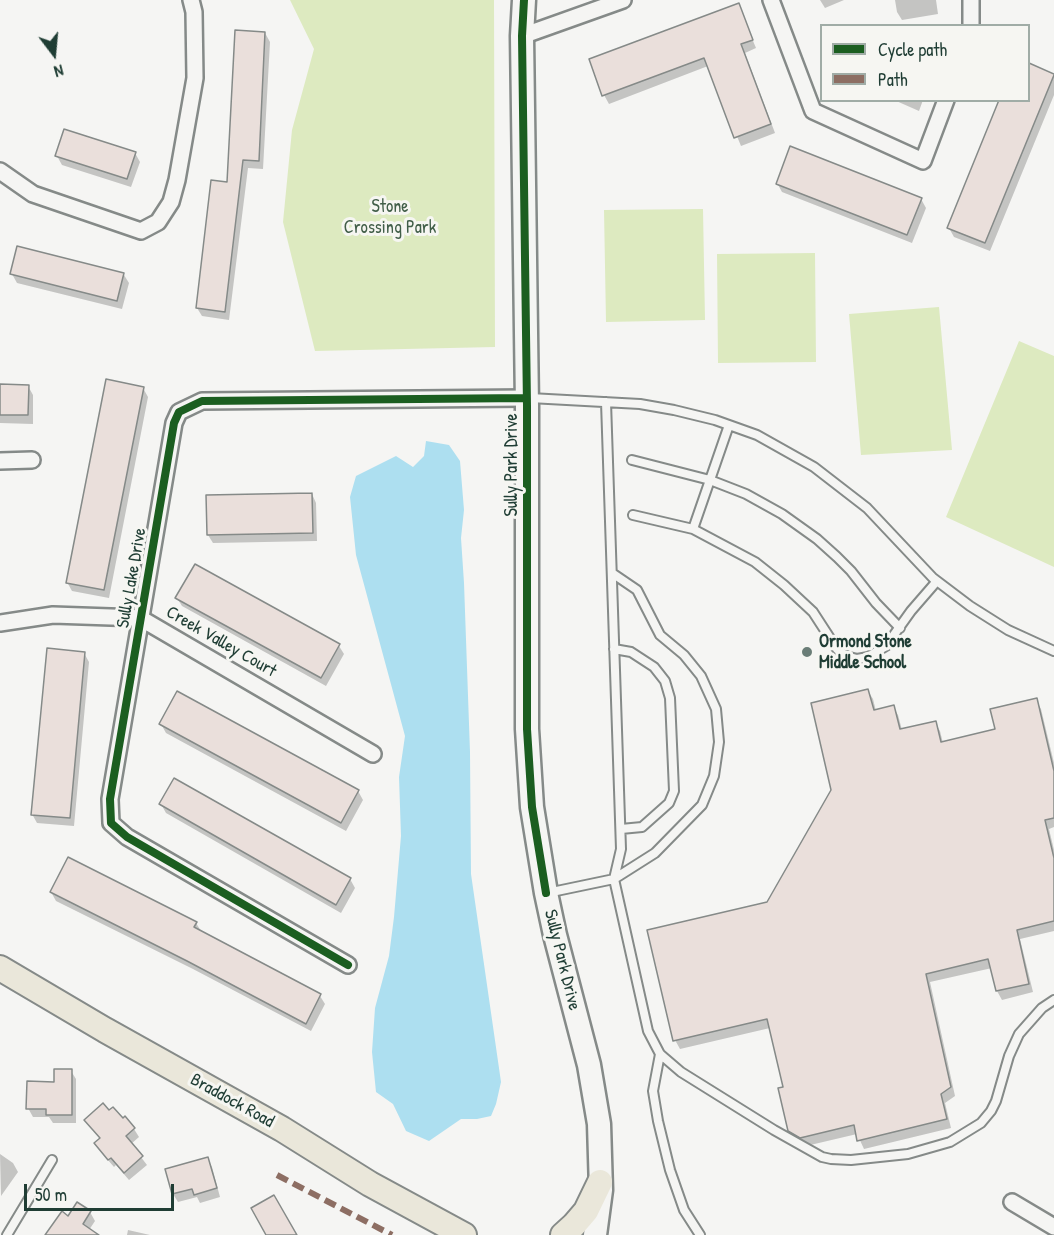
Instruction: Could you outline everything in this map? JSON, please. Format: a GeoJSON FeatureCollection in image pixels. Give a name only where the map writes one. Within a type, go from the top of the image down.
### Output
{"type":"FeatureCollection","features":[{"type":"Feature","properties":{"kind":"main road","name":"Braddock Road"},"geometry":{"type":"LineString","coordinates":[[0,968],[282,1129],[370,1184],[464,1235]]}},
{"type":"Feature","properties":{"kind":"main road"},"geometry":{"type":"LineString","coordinates":[[563,1235],[586,1211],[600,1182]]}},
{"type":"Feature","properties":{"kind":"street"},"geometry":{"type":"LineString","coordinates":[[0,171],[33,194],[141,231],[158,222],[171,202],[177,180],[195,78],[194,12],[191,0]]}},
{"type":"Feature","properties":{"kind":"street","name":"Sully Park Drive"},"geometry":{"type":"LineString","coordinates":[[524,0],[522,36],[527,729],[532,807],[546,893],[589,1065],[598,1124],[600,1182],[595,1235]]}},
{"type":"Feature","properties":{"kind":"street"},"geometry":{"type":"LineString","coordinates":[[522,36],[623,0]]}},
{"type":"Feature","properties":{"kind":"street"},"geometry":{"type":"LineString","coordinates":[[771,0],[813,111],[923,161],[945,102]]}},
{"type":"Feature","properties":{"kind":"street"},"geometry":{"type":"LineString","coordinates":[[971,0],[971,24]]}},
{"type":"Feature","properties":{"kind":"street","name":"Sully Lake Drive"},"geometry":{"type":"LineString","coordinates":[[348,965],[127,837],[111,823],[110,799],[174,423],[179,412],[202,401],[526,398]]}},
{"type":"Feature","properties":{"kind":"street"},"geometry":{"type":"LineString","coordinates":[[0,461],[32,460]]}},
{"type":"Feature","properties":{"kind":"street","name":"Creek Valley Court"},"geometry":{"type":"LineString","coordinates":[[0,623],[53,615],[140,618],[374,754]]}},
{"type":"Feature","properties":{"kind":"street"},"geometry":{"type":"LineString","coordinates":[[1012,1202],[1054,1227]]}},
{"type":"Feature","properties":{"kind":"lane"},"geometry":{"type":"LineString","coordinates":[[526,398],[640,404],[674,410],[757,435],[814,467],[867,508],[937,581],[989,619],[1054,651]]}},
{"type":"Feature","properties":{"kind":"lane"},"geometry":{"type":"LineString","coordinates":[[606,402],[621,829],[621,849],[614,879],[648,1031],[660,1054],[681,1072],[822,1157],[851,1161],[880,1158],[930,1149],[950,1142],[981,1123],[996,1101],[1009,1056],[1019,1034],[1042,1008],[1054,1000]]}},
{"type":"Feature","properties":{"kind":"lane"},"geometry":{"type":"LineString","coordinates":[[693,528],[729,425]]}},
{"type":"Feature","properties":{"kind":"lane"},"geometry":{"type":"LineString","coordinates":[[632,460],[710,480],[746,494],[782,514],[817,538],[851,571],[876,603],[900,628]]}},
{"type":"Feature","properties":{"kind":"lane"},"geometry":{"type":"LineString","coordinates":[[633,515],[693,528],[755,562],[813,612],[830,640],[846,656],[856,659],[878,652],[886,646],[937,581]]}},
{"type":"Feature","properties":{"kind":"lane"},"geometry":{"type":"LineString","coordinates":[[546,893],[614,879],[655,853],[702,805],[714,776],[719,742],[716,709],[701,676],[684,655],[660,635],[637,590],[612,573]]}},
{"type":"Feature","properties":{"kind":"lane"},"geometry":{"type":"LineString","coordinates":[[614,649],[632,652],[654,667],[665,681],[670,698],[674,791],[669,803],[642,827],[621,829]]}},
{"type":"Feature","properties":{"kind":"lane"},"geometry":{"type":"LineString","coordinates":[[660,1054],[653,1091],[658,1121],[670,1170],[684,1210],[700,1235]]}},
{"type":"Feature","properties":{"kind":"lane"},"geometry":{"type":"LineString","coordinates":[[7,1235],[52,1160]]}},
{"type":"Feature","properties":{"kind":"green space","name":"Stone Crossing Park"},"geometry":{"type":"Polygon","coordinates":[[[290,0],[494,0],[495,347],[315,351],[283,222],[292,130],[314,49],[290,0]]]}},
{"type":"Feature","properties":{"kind":"green space"},"geometry":{"type":"Polygon","coordinates":[[[703,209],[705,320],[606,322],[604,210],[703,209]]]}},
{"type":"Feature","properties":{"kind":"green space"},"geometry":{"type":"Polygon","coordinates":[[[815,253],[816,362],[718,363],[717,254],[815,253]]]}},
{"type":"Feature","properties":{"kind":"green space"},"geometry":{"type":"Polygon","coordinates":[[[939,307],[952,450],[861,455],[849,314],[939,307]]]}},
{"type":"Feature","properties":{"kind":"green space"},"geometry":{"type":"Polygon","coordinates":[[[1019,341],[1054,356],[1054,567],[946,517],[1019,341]]]}},
{"type":"Feature","properties":{"kind":"water"},"geometry":{"type":"Polygon","coordinates":[[[426,441],[449,445],[460,461],[464,510],[461,538],[470,752],[471,874],[501,1082],[491,1116],[461,1119],[429,1141],[406,1131],[393,1104],[376,1092],[372,1052],[375,1008],[389,956],[394,917],[401,836],[399,777],[405,736],[356,555],[350,497],[356,476],[396,456],[413,467],[424,456],[426,441]]]}},
{"type":"Feature","properties":{"kind":"building"},"geometry":{"type":"Polygon","coordinates":[[[739,3],[753,40],[741,44],[771,124],[734,138],[704,58],[602,96],[589,59],[739,3]]]}},
{"type":"Feature","properties":{"kind":"building"},"geometry":{"type":"Polygon","coordinates":[[[235,30],[265,32],[259,161],[243,160],[225,312],[196,308],[211,180],[227,182],[235,30]]]}},
{"type":"Feature","properties":{"kind":"building"},"geometry":{"type":"Polygon","coordinates":[[[1030,63],[1054,74],[985,243],[947,228],[998,102],[1030,102],[1030,63]]]}},
{"type":"Feature","properties":{"kind":"building"},"geometry":{"type":"Polygon","coordinates":[[[64,129],[136,152],[127,179],[55,156],[64,129]]]}},
{"type":"Feature","properties":{"kind":"building"},"geometry":{"type":"Polygon","coordinates":[[[790,146],[922,198],[907,235],[776,184],[790,146]]]}},
{"type":"Feature","properties":{"kind":"building"},"geometry":{"type":"Polygon","coordinates":[[[17,246],[124,273],[117,301],[10,274],[17,246]]]}},
{"type":"Feature","properties":{"kind":"building"},"geometry":{"type":"Polygon","coordinates":[[[106,379],[144,387],[104,590],[66,583],[106,379]]]}},
{"type":"Feature","properties":{"kind":"building"},"geometry":{"type":"Polygon","coordinates":[[[0,384],[29,385],[28,415],[0,415],[0,384]]]}},
{"type":"Feature","properties":{"kind":"building"},"geometry":{"type":"Polygon","coordinates":[[[312,493],[313,533],[207,535],[206,495],[312,493]]]}},
{"type":"Feature","properties":{"kind":"building"},"geometry":{"type":"Polygon","coordinates":[[[195,564],[340,644],[321,678],[175,598],[195,564]]]}},
{"type":"Feature","properties":{"kind":"building"},"geometry":{"type":"Polygon","coordinates":[[[47,648],[85,652],[70,818],[31,815],[47,648]]]}},
{"type":"Feature","properties":{"kind":"building"},"geometry":{"type":"Polygon","coordinates":[[[868,689],[874,710],[894,705],[900,729],[936,721],[941,742],[995,729],[990,709],[1037,698],[1054,771],[1054,818],[1045,820],[1054,858],[1054,921],[1017,930],[1029,984],[996,991],[988,959],[926,974],[951,1087],[941,1094],[947,1119],[857,1141],[854,1125],[800,1138],[788,1131],[778,1088],[783,1087],[767,1019],[673,1041],[647,930],[767,902],[831,790],[811,703],[868,689]]]}},
{"type":"Feature","properties":{"kind":"building"},"geometry":{"type":"Polygon","coordinates":[[[177,691],[359,790],[341,823],[159,724],[177,691]]]}},
{"type":"Feature","properties":{"kind":"building"},"geometry":{"type":"Polygon","coordinates":[[[174,778],[351,878],[336,905],[159,804],[174,778]]]}},
{"type":"Feature","properties":{"kind":"building"},"geometry":{"type":"Polygon","coordinates":[[[68,857],[197,922],[194,927],[321,994],[306,1024],[50,892],[68,857]]]}},
{"type":"Feature","properties":{"kind":"building"},"geometry":{"type":"Polygon","coordinates":[[[54,1069],[72,1069],[72,1115],[46,1115],[46,1109],[26,1109],[27,1081],[54,1082],[54,1069]]]}},
{"type":"Feature","properties":{"kind":"building"},"geometry":{"type":"Polygon","coordinates":[[[103,1103],[109,1110],[113,1107],[123,1118],[125,1116],[135,1128],[126,1136],[143,1156],[124,1173],[111,1158],[108,1160],[94,1143],[100,1138],[84,1120],[103,1103]]]}},
{"type":"Feature","properties":{"kind":"building"},"geometry":{"type":"Polygon","coordinates":[[[208,1157],[217,1188],[194,1195],[192,1189],[172,1194],[165,1169],[208,1157]]]}},
{"type":"Feature","properties":{"kind":"building"},"geometry":{"type":"Polygon","coordinates":[[[274,1195],[297,1235],[266,1235],[251,1208],[274,1195]]]}},
{"type":"Feature","properties":{"kind":"building"},"geometry":{"type":"Polygon","coordinates":[[[77,1202],[91,1211],[83,1224],[99,1235],[45,1235],[62,1211],[68,1216],[77,1202]]]}},
{"type":"Feature","properties":{"kind":"marked path"},"geometry":{"type":"LineString","coordinates":[[277,1175],[392,1235]]}},
{"type":"Feature","properties":{"kind":"cycle path"},"geometry":{"type":"LineString","coordinates":[[524,0],[522,36],[527,406],[527,729],[532,807],[546,893]]}},
{"type":"Feature","properties":{"kind":"cycle path"},"geometry":{"type":"LineString","coordinates":[[348,965],[127,837],[111,823],[110,799],[174,423],[179,412],[202,401],[526,398]]}},
{"type":"Feature","properties":{"kind":"place","name":"Ormond Stone Middle School"},"geometry":{"type":"Point","coordinates":[807,652]}}]}
